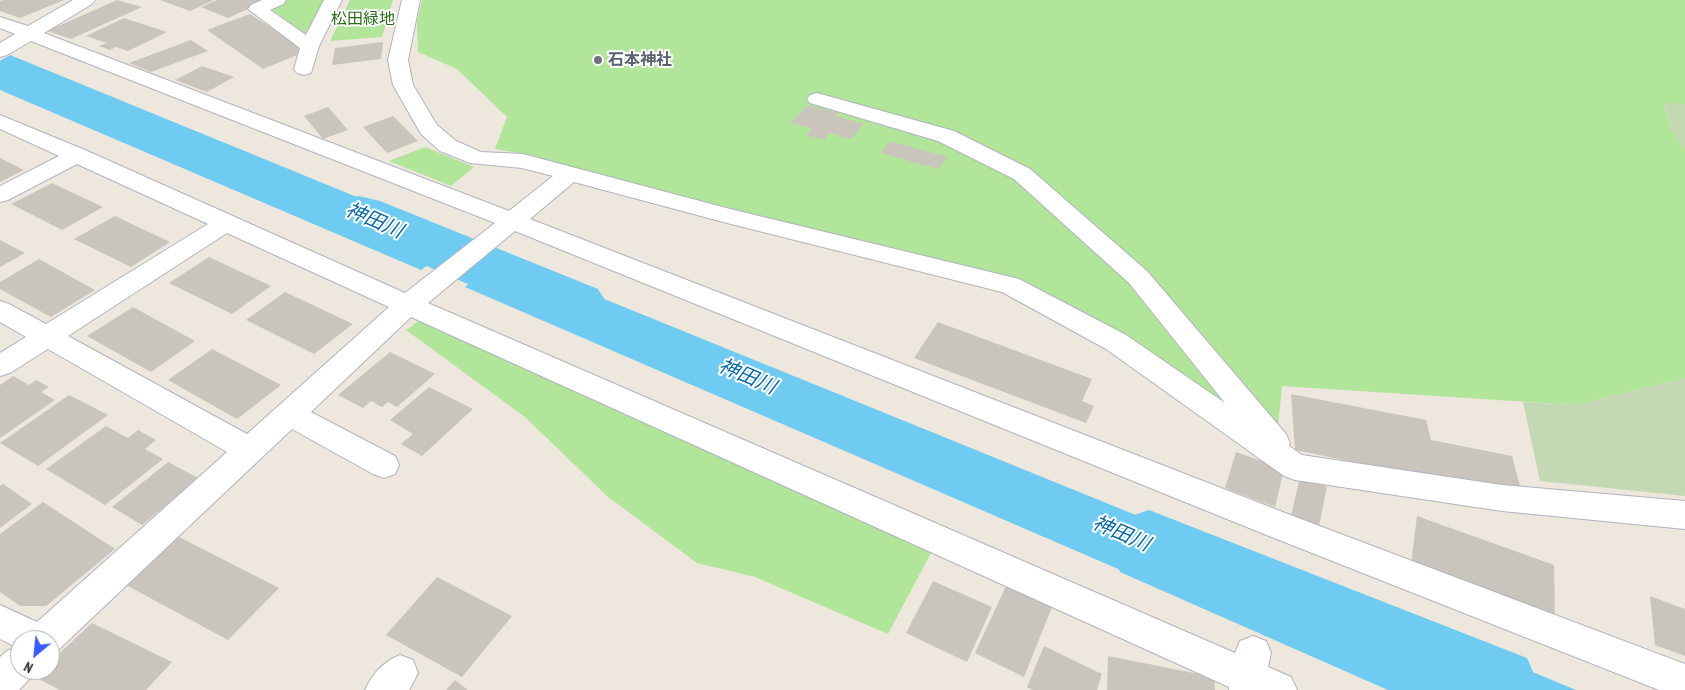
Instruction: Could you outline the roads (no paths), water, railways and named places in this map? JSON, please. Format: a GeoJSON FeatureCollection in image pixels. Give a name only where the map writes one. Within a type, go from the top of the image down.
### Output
{"type":"FeatureCollection","features":[{"type":"Feature","properties":{"kind":"street"},"geometry":{"type":"LineString","coordinates":[[0,51],[86,0]]}},
{"type":"Feature","properties":{"kind":"street"},"geometry":{"type":"LineString","coordinates":[[277,0],[257,9],[310,46]]}},
{"type":"Feature","properties":{"kind":"street"},"geometry":{"type":"LineString","coordinates":[[304,68],[310,46],[333,0]]}},
{"type":"Feature","properties":{"kind":"street"},"geometry":{"type":"LineString","coordinates":[[411,0],[398,60],[403,85],[429,129],[448,146],[478,158],[523,161],[569,175],[728,216],[1010,285],[1116,342],[1295,467],[1502,498],[1685,515]]}},
{"type":"Feature","properties":{"kind":"street"},"geometry":{"type":"LineString","coordinates":[[0,22],[26,36],[508,224],[1278,536],[1685,682]]}},
{"type":"Feature","properties":{"kind":"street"},"geometry":{"type":"LineString","coordinates":[[817,99],[946,136],[1022,174],[1138,277],[1295,467]]}},
{"type":"Feature","properties":{"kind":"street"},"geometry":{"type":"LineString","coordinates":[[0,121],[226,223],[417,297],[1256,677]]}},
{"type":"Feature","properties":{"kind":"street"},"geometry":{"type":"LineString","coordinates":[[0,195],[77,156]]}},
{"type":"Feature","properties":{"kind":"street"},"geometry":{"type":"LineString","coordinates":[[54,630],[417,297],[569,175]]}},
{"type":"Feature","properties":{"kind":"street"},"geometry":{"type":"LineString","coordinates":[[0,366],[226,223]]}},
{"type":"Feature","properties":{"kind":"street"},"geometry":{"type":"LineString","coordinates":[[0,310],[250,450]]}},
{"type":"Feature","properties":{"kind":"street"},"geometry":{"type":"LineString","coordinates":[[289,414],[384,465]]}},
{"type":"Feature","properties":{"kind":"street"},"geometry":{"type":"LineString","coordinates":[[0,621],[18,630]]}},
{"type":"Feature","properties":{"kind":"street"},"geometry":{"type":"LineString","coordinates":[[0,683],[10,673]]}},
{"type":"Feature","properties":{"kind":"water"},"geometry":{"type":"Polygon","coordinates":[[[10,55],[462,240],[421,270],[0,90],[0,61],[10,55]]]}},
{"type":"Feature","properties":{"kind":"water"},"geometry":{"type":"Polygon","coordinates":[[[501,257],[1244,559],[1227,616],[465,287],[501,257]]]}},
{"type":"Feature","properties":{"kind":"water"},"geometry":{"type":"Polygon","coordinates":[[[1286,570],[1576,690],[1411,690],[1272,628],[1286,570]]]}},
{"type":"Feature","properties":{"kind":"waterway","name":"神田川"},"geometry":{"type":"LineString","coordinates":[[359,214],[575,305]]}},
{"type":"Feature","properties":{"kind":"waterway","name":"神田川"},"geometry":{"type":"LineString","coordinates":[[1149,546],[1494,690]]}},
{"type":"Feature","properties":{"kind":"place","name":"石本神社"},"geometry":{"type":"Point","coordinates":[598,60]}},
{"type":"Feature","properties":{"kind":"park label","name":"松田緑地"},"geometry":{"type":"Point","coordinates":[363,19]}}]}
